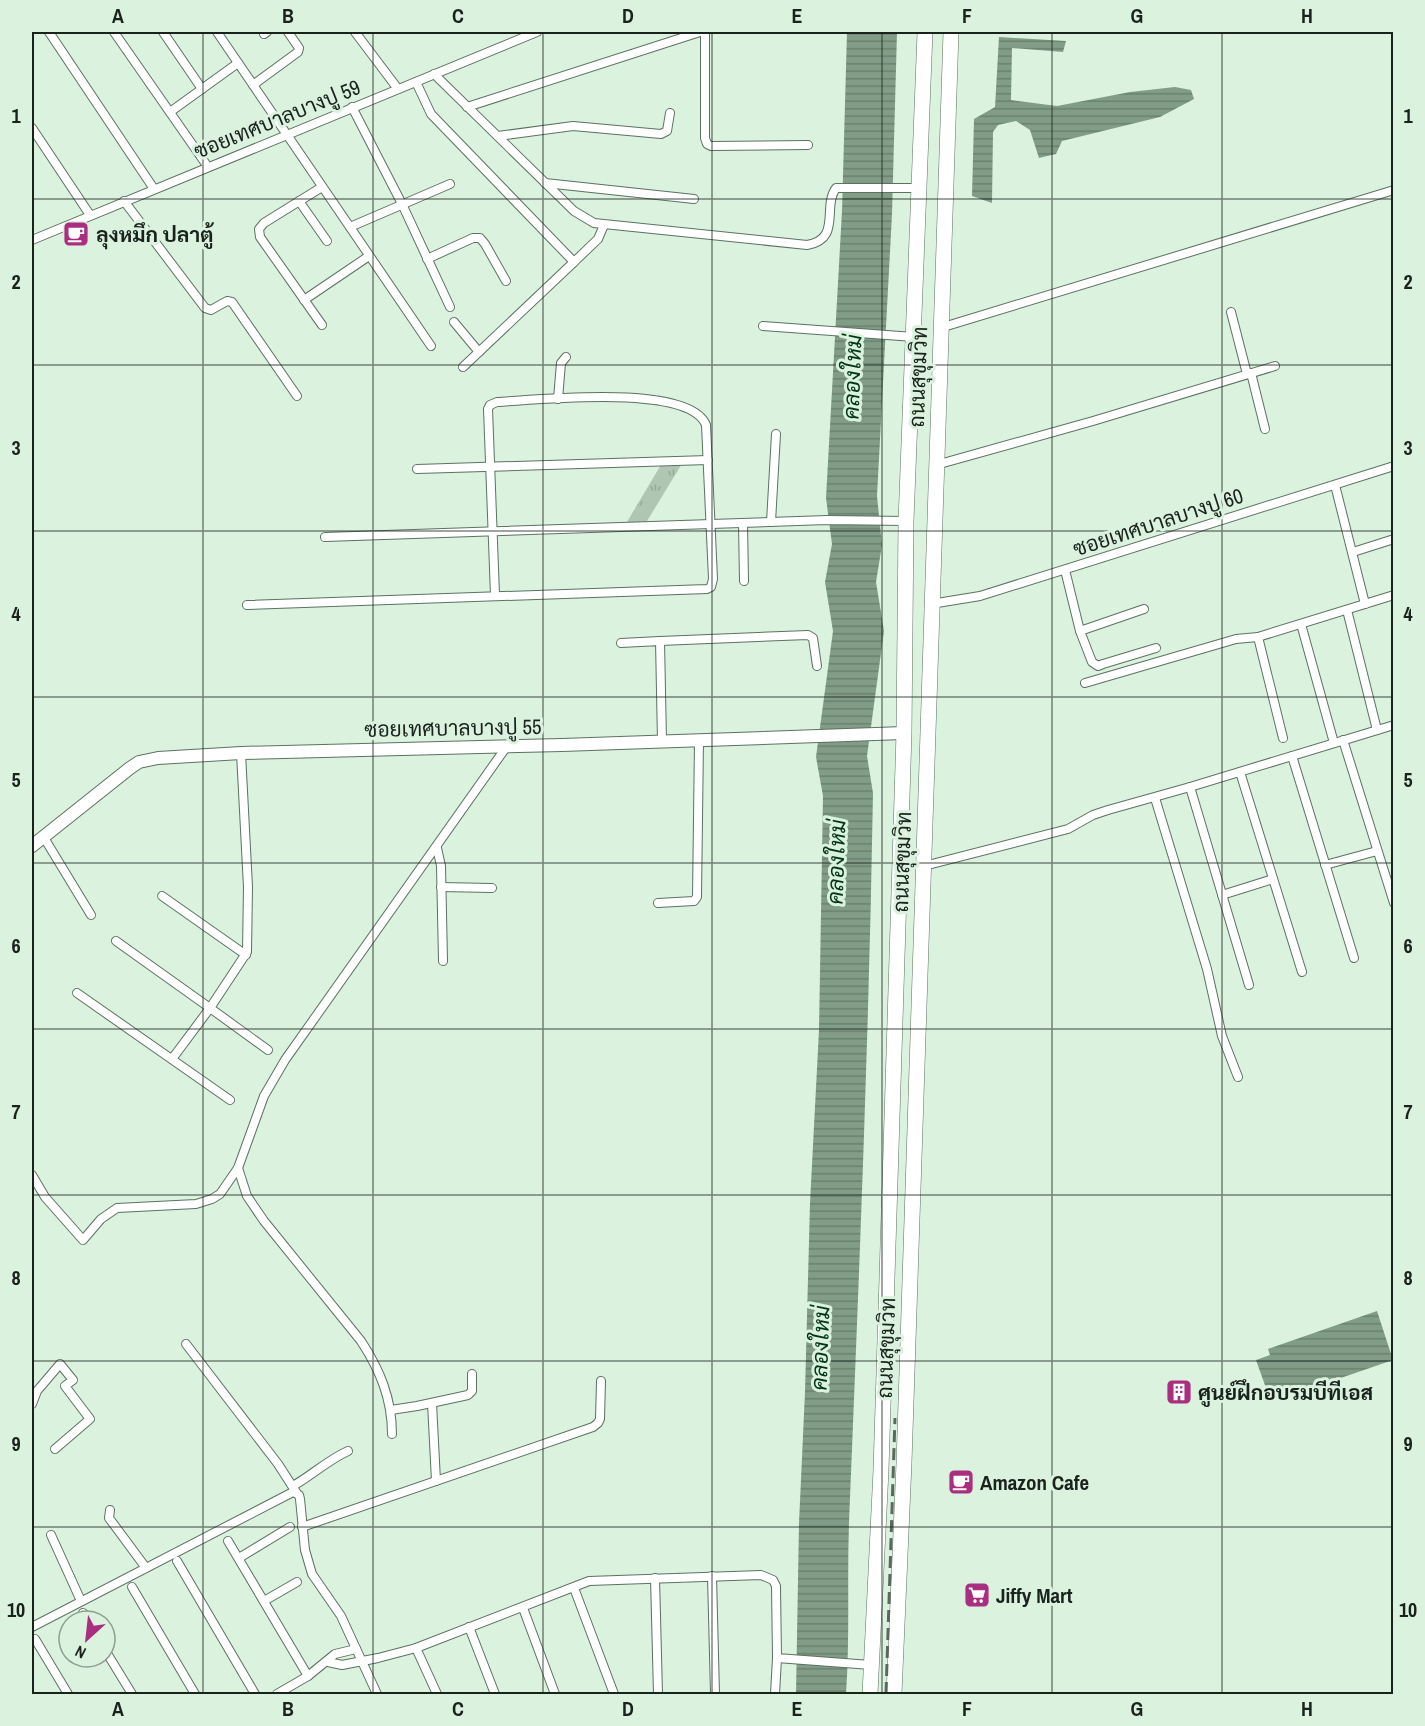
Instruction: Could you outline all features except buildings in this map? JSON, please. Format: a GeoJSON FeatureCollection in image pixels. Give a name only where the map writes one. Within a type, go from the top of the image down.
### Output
{"type":"FeatureCollection","features":[{"type":"Feature","properties":{"kind":"highway","name":"ถนนสุขุมวิท"},"geometry":{"type":"LineString","coordinates":[[870,1695],[864,1665],[881,1470],[904,733],[906,521],[925,32]]}},
{"type":"Feature","properties":{"kind":"highway","name":"ถนนสุขุมวิท"},"geometry":{"type":"LineString","coordinates":[[894,1695],[951,32]]}},
{"type":"Feature","properties":{"kind":"highway"},"geometry":{"type":"LineString","coordinates":[[894,1010],[918,1010]]}},
{"type":"Feature","properties":{"kind":"street"},"geometry":{"type":"LineString","coordinates":[[49,32],[154,189]]}},
{"type":"Feature","properties":{"kind":"street"},"geometry":{"type":"LineString","coordinates":[[114,32],[208,166]]}},
{"type":"Feature","properties":{"kind":"street"},"geometry":{"type":"LineString","coordinates":[[163,32],[202,89]]}},
{"type":"Feature","properties":{"kind":"street"},"geometry":{"type":"LineString","coordinates":[[217,32],[431,346]]}},
{"type":"Feature","properties":{"kind":"street"},"geometry":{"type":"LineString","coordinates":[[253,85],[296,56],[298,48],[288,32]]}},
{"type":"Feature","properties":{"kind":"street"},"geometry":{"type":"LineString","coordinates":[[355,32],[398,89]]}},
{"type":"Feature","properties":{"kind":"street","name":"ซอยเทศบาลบางปู 59"},"geometry":{"type":"LineString","coordinates":[[32,240],[537,32]]}},
{"type":"Feature","properties":{"kind":"street"},"geometry":{"type":"LineString","coordinates":[[467,106],[700,32]]}},
{"type":"Feature","properties":{"kind":"street"},"geometry":{"type":"LineString","coordinates":[[705,32],[705,138],[707,144],[808,145]]}},
{"type":"Feature","properties":{"kind":"street"},"geometry":{"type":"LineString","coordinates":[[170,112],[238,63]]}},
{"type":"Feature","properties":{"kind":"street"},"geometry":{"type":"LineString","coordinates":[[434,74],[580,217],[604,225],[807,245],[821,241],[825,236],[830,221],[833,193],[839,186],[920,188]]}},
{"type":"Feature","properties":{"kind":"street"},"geometry":{"type":"LineString","coordinates":[[416,82],[431,114],[574,262]]}},
{"type":"Feature","properties":{"kind":"street"},"geometry":{"type":"LineString","coordinates":[[352,107],[402,204],[450,307]]}},
{"type":"Feature","properties":{"kind":"street"},"geometry":{"type":"LineString","coordinates":[[498,136],[573,126],[661,134],[667,131],[670,112]]}},
{"type":"Feature","properties":{"kind":"street"},"geometry":{"type":"LineString","coordinates":[[32,128],[90,215]]}},
{"type":"Feature","properties":{"kind":"street"},"geometry":{"type":"LineString","coordinates":[[545,183],[694,199]]}},
{"type":"Feature","properties":{"kind":"street"},"geometry":{"type":"LineString","coordinates":[[350,227],[450,184]]}},
{"type":"Feature","properties":{"kind":"street"},"geometry":{"type":"LineString","coordinates":[[322,187],[264,223],[259,229],[259,233],[322,325]]}},
{"type":"Feature","properties":{"kind":"street"},"geometry":{"type":"LineString","coordinates":[[940,328],[1394,190]]}},
{"type":"Feature","properties":{"kind":"street"},"geometry":{"type":"LineString","coordinates":[[124,201],[205,308],[211,310],[227,301],[232,302],[297,396]]}},
{"type":"Feature","properties":{"kind":"street"},"geometry":{"type":"LineString","coordinates":[[299,201],[327,242]]}},
{"type":"Feature","properties":{"kind":"street"},"geometry":{"type":"LineString","coordinates":[[463,367],[598,239],[604,225]]}},
{"type":"Feature","properties":{"kind":"street"},"geometry":{"type":"LineString","coordinates":[[427,259],[473,238],[480,238],[506,281]]}},
{"type":"Feature","properties":{"kind":"street"},"geometry":{"type":"LineString","coordinates":[[304,300],[369,256]]}},
{"type":"Feature","properties":{"kind":"street"},"geometry":{"type":"LineString","coordinates":[[1231,312],[1265,429]]}},
{"type":"Feature","properties":{"kind":"street"},"geometry":{"type":"LineString","coordinates":[[454,322],[478,352]]}},
{"type":"Feature","properties":{"kind":"street"},"geometry":{"type":"LineString","coordinates":[[763,326],[914,337]]}},
{"type":"Feature","properties":{"kind":"street"},"geometry":{"type":"LineString","coordinates":[[558,399],[561,363],[566,357]]}},
{"type":"Feature","properties":{"kind":"street"},"geometry":{"type":"LineString","coordinates":[[936,465],[1275,366]]}},
{"type":"Feature","properties":{"kind":"street"},"geometry":{"type":"LineString","coordinates":[[247,605],[707,589],[713,584],[712,524],[704,420],[701,415],[685,407],[637,397],[497,402],[490,405],[488,409],[495,595]]}},
{"type":"Feature","properties":{"kind":"street"},"geometry":{"type":"LineString","coordinates":[[771,522],[776,434]]}},
{"type":"Feature","properties":{"kind":"street"},"geometry":{"type":"LineString","coordinates":[[417,469],[708,460]]}},
{"type":"Feature","properties":{"kind":"street","name":"ซอยเทศบาลบางปู 60"},"geometry":{"type":"LineString","coordinates":[[931,604],[980,596],[1394,466]]}},
{"type":"Feature","properties":{"kind":"street"},"geometry":{"type":"LineString","coordinates":[[1335,485],[1365,604]]}},
{"type":"Feature","properties":{"kind":"street"},"geometry":{"type":"LineString","coordinates":[[325,537],[827,520],[906,521]]}},
{"type":"Feature","properties":{"kind":"street"},"geometry":{"type":"LineString","coordinates":[[743,523],[744,581]]}},
{"type":"Feature","properties":{"kind":"street"},"geometry":{"type":"LineString","coordinates":[[1353,552],[1394,538]]}},
{"type":"Feature","properties":{"kind":"street"},"geometry":{"type":"LineString","coordinates":[[1065,570],[1089,659],[1098,666],[1156,648]]}},
{"type":"Feature","properties":{"kind":"street"},"geometry":{"type":"LineString","coordinates":[[1085,683],[1236,639],[1258,637],[1365,604],[1393,599]]}},
{"type":"Feature","properties":{"kind":"street"},"geometry":{"type":"LineString","coordinates":[[1080,631],[1144,609]]}},
{"type":"Feature","properties":{"kind":"street"},"geometry":{"type":"LineString","coordinates":[[1347,610],[1377,730]]}},
{"type":"Feature","properties":{"kind":"street"},"geometry":{"type":"LineString","coordinates":[[1301,624],[1394,903]]}},
{"type":"Feature","properties":{"kind":"street"},"geometry":{"type":"LineString","coordinates":[[621,643],[808,635],[813,638],[817,666]]}},
{"type":"Feature","properties":{"kind":"street"},"geometry":{"type":"LineString","coordinates":[[1258,637],[1283,738]]}},
{"type":"Feature","properties":{"kind":"street"},"geometry":{"type":"LineString","coordinates":[[660,641],[662,741]]}},
{"type":"Feature","properties":{"kind":"street"},"geometry":{"type":"LineString","coordinates":[[924,866],[1068,829],[1093,815],[1190,788],[1394,725]]}},
{"type":"Feature","properties":{"kind":"street","name":"ซอยเทศบาลบางปู 55"},"geometry":{"type":"LineString","coordinates":[[32,846],[113,780],[139,762],[158,758],[241,753],[904,733]]}},
{"type":"Feature","properties":{"kind":"street"},"geometry":{"type":"LineString","coordinates":[[658,903],[694,901],[697,897],[699,740]]}},
{"type":"Feature","properties":{"kind":"street"},"geometry":{"type":"LineString","coordinates":[[32,1175],[45,1197],[83,1240],[101,1219],[117,1208],[196,1204],[220,1194],[238,1168],[264,1096],[273,1079],[507,746]]}},
{"type":"Feature","properties":{"kind":"street"},"geometry":{"type":"LineString","coordinates":[[172,1059],[246,955],[248,887],[241,753]]}},
{"type":"Feature","properties":{"kind":"street"},"geometry":{"type":"LineString","coordinates":[[1292,756],[1354,958]]}},
{"type":"Feature","properties":{"kind":"street"},"geometry":{"type":"LineString","coordinates":[[1240,772],[1302,972]]}},
{"type":"Feature","properties":{"kind":"street"},"geometry":{"type":"LineString","coordinates":[[1190,788],[1248,985]]}},
{"type":"Feature","properties":{"kind":"street"},"geometry":{"type":"LineString","coordinates":[[1155,798],[1207,969],[1225,1045],[1238,1077]]}},
{"type":"Feature","properties":{"kind":"street"},"geometry":{"type":"LineString","coordinates":[[43,836],[92,915]]}},
{"type":"Feature","properties":{"kind":"street"},"geometry":{"type":"LineString","coordinates":[[437,848],[441,866],[443,961]]}},
{"type":"Feature","properties":{"kind":"street"},"geometry":{"type":"LineString","coordinates":[[1325,866],[1377,851]]}},
{"type":"Feature","properties":{"kind":"street"},"geometry":{"type":"LineString","coordinates":[[1222,895],[1273,879]]}},
{"type":"Feature","properties":{"kind":"street"},"geometry":{"type":"LineString","coordinates":[[441,887],[492,888]]}},
{"type":"Feature","properties":{"kind":"street"},"geometry":{"type":"LineString","coordinates":[[162,896],[246,955]]}},
{"type":"Feature","properties":{"kind":"street"},"geometry":{"type":"LineString","coordinates":[[116,940],[268,1050]]}},
{"type":"Feature","properties":{"kind":"street"},"geometry":{"type":"LineString","coordinates":[[77,993],[230,1100]]}},
{"type":"Feature","properties":{"kind":"street"},"geometry":{"type":"LineString","coordinates":[[238,1168],[247,1196],[264,1221],[361,1341],[371,1357],[391,1410],[392,1434]]}},
{"type":"Feature","properties":{"kind":"street"},"geometry":{"type":"LineString","coordinates":[[186,1344],[295,1489],[307,1526],[305,1550],[312,1574],[341,1616],[377,1695]]}},
{"type":"Feature","properties":{"kind":"street"},"geometry":{"type":"LineString","coordinates":[[32,1404],[37,1391],[60,1364],[73,1380],[64,1386],[90,1419],[55,1449]]}},
{"type":"Feature","properties":{"kind":"street"},"geometry":{"type":"LineString","coordinates":[[391,1410],[470,1393],[473,1386],[472,1374]]}},
{"type":"Feature","properties":{"kind":"street"},"geometry":{"type":"LineString","coordinates":[[307,1526],[593,1427],[600,1419],[601,1381]]}},
{"type":"Feature","properties":{"kind":"street"},"geometry":{"type":"LineString","coordinates":[[432,1403],[436,1481]]}},
{"type":"Feature","properties":{"kind":"street"},"geometry":{"type":"LineString","coordinates":[[32,1626],[289,1493],[333,1458],[348,1451]]}},
{"type":"Feature","properties":{"kind":"street"},"geometry":{"type":"LineString","coordinates":[[110,1510],[109,1518],[146,1568]]}},
{"type":"Feature","properties":{"kind":"street"},"geometry":{"type":"LineString","coordinates":[[238,1558],[290,1527]]}},
{"type":"Feature","properties":{"kind":"street"},"geometry":{"type":"LineString","coordinates":[[51,1535],[81,1601]]}},
{"type":"Feature","properties":{"kind":"street"},"geometry":{"type":"LineString","coordinates":[[228,1541],[308,1676]]}},
{"type":"Feature","properties":{"kind":"street"},"geometry":{"type":"LineString","coordinates":[[177,1561],[255,1695]]}},
{"type":"Feature","properties":{"kind":"street"},"geometry":{"type":"LineString","coordinates":[[328,1662],[342,1665],[416,1648],[574,1587],[599,1580],[762,1575],[773,1580],[776,1586],[775,1694]]}},
{"type":"Feature","properties":{"kind":"street"},"geometry":{"type":"LineString","coordinates":[[712,1576],[715,1695]]}},
{"type":"Feature","properties":{"kind":"street"},"geometry":{"type":"LineString","coordinates":[[655,1578],[658,1695]]}},
{"type":"Feature","properties":{"kind":"street"},"geometry":{"type":"LineString","coordinates":[[264,1601],[297,1582]]}},
{"type":"Feature","properties":{"kind":"street"},"geometry":{"type":"LineString","coordinates":[[132,1587],[195,1695]]}},
{"type":"Feature","properties":{"kind":"street"},"geometry":{"type":"LineString","coordinates":[[574,1587],[614,1695]]}},
{"type":"Feature","properties":{"kind":"street"},"geometry":{"type":"LineString","coordinates":[[523,1608],[555,1695]]}},
{"type":"Feature","properties":{"kind":"street"},"geometry":{"type":"LineString","coordinates":[[469,1628],[495,1695]]}},
{"type":"Feature","properties":{"kind":"street"},"geometry":{"type":"LineString","coordinates":[[35,1640],[68,1695]]}},
{"type":"Feature","properties":{"kind":"street"},"geometry":{"type":"LineString","coordinates":[[416,1648],[437,1695]]}},
{"type":"Feature","properties":{"kind":"street"},"geometry":{"type":"LineString","coordinates":[[277,1695],[328,1662],[335,1654],[356,1649]]}},
{"type":"Feature","properties":{"kind":"street"},"geometry":{"type":"LineString","coordinates":[[777,1658],[864,1665]]}},
{"type":"Feature","properties":{"kind":"street"},"geometry":{"type":"LineString","coordinates":[[116,1669],[132,1695]]}},
{"type":"Feature","properties":{"kind":"green space"},"geometry":{"type":"Polygon","coordinates":[[[683,462],[644,526],[624,527],[662,463],[683,462]]]}},
{"type":"Feature","properties":{"kind":"water","name":"คลองใหม่"},"geometry":{"type":"Polygon","coordinates":[[[847,32],[897,32],[892,214],[877,496],[882,545],[876,582],[884,631],[867,756],[873,793],[871,884],[849,1522],[846,1694],[796,1694],[799,1523],[810,1203],[819,1030],[823,796],[816,757],[833,631],[825,582],[832,544],[826,498],[842,211],[847,32]]]}},
{"type":"Feature","properties":{"kind":"water"},"geometry":{"type":"Polygon","coordinates":[[[999,37],[1066,41],[1063,52],[1012,48],[1011,100],[1057,106],[1130,92],[1175,87],[1191,90],[1194,99],[1160,117],[1062,141],[1056,154],[1039,158],[1030,130],[1016,121],[998,125],[993,132],[992,203],[972,196],[974,119],[995,107],[999,37]]]}},
{"type":"Feature","properties":{"kind":"water"},"geometry":{"type":"Polygon","coordinates":[[[1377,1311],[1393,1360],[1271,1402],[1256,1360],[1270,1355],[1268,1349],[1377,1311]]]}},
{"type":"Feature","properties":{"kind":"railway"},"geometry":{"type":"LineString","coordinates":[[886,1694],[895,1418]]}},
{"type":"Feature","properties":{"kind":"place","name":"ลุงหมึก ปลาตู้"},"geometry":{"type":"Point","coordinates":[76,234]}},
{"type":"Feature","properties":{"kind":"place","name":"ศูนย์ฝึกอบรมบีทีเอส"},"geometry":{"type":"Point","coordinates":[1179,1392]}},
{"type":"Feature","properties":{"kind":"place","name":"Amazon Cafe"},"geometry":{"type":"Point","coordinates":[961,1482]}},
{"type":"Feature","properties":{"kind":"place","name":"Jiffy Mart"},"geometry":{"type":"Point","coordinates":[977,1595]}}]}
